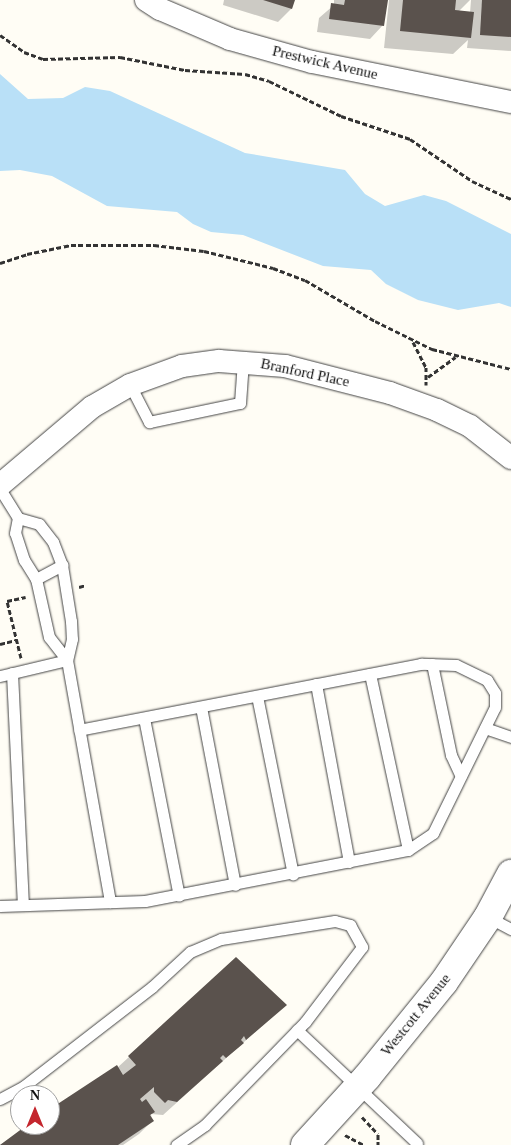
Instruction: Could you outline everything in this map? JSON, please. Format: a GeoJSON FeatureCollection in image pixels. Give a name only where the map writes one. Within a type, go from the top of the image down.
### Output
{"type":"FeatureCollection","features":[{"type":"Feature","properties":{"kind":"street","name":"Prestwick Avenue"},"geometry":{"type":"LineString","coordinates":[[146,0],[160,10],[230,39],[312,62],[511,102]]}},
{"type":"Feature","properties":{"kind":"street","name":"Branford Place"},"geometry":{"type":"LineString","coordinates":[[0,485],[92,407],[130,385],[182,366],[219,360],[285,366],[428,406],[470,426],[511,458]]}},
{"type":"Feature","properties":{"kind":"street","name":"Westcott Avenue"},"geometry":{"type":"LineString","coordinates":[[306,1145],[352,1093],[444,982],[500,923],[511,874]]}},
{"type":"Feature","properties":{"kind":"lane"},"geometry":{"type":"LineString","coordinates":[[130,385],[149,422],[240,403],[243,362]]}},
{"type":"Feature","properties":{"kind":"lane"},"geometry":{"type":"LineString","coordinates":[[0,489],[18,518],[39,524],[53,542],[62,566],[72,639],[67,660],[110,902]]}},
{"type":"Feature","properties":{"kind":"lane"},"geometry":{"type":"LineString","coordinates":[[18,518],[15,533],[19,548],[36,579],[49,637],[67,660]]}},
{"type":"Feature","properties":{"kind":"lane"},"geometry":{"type":"LineString","coordinates":[[36,579],[62,566]]}},
{"type":"Feature","properties":{"kind":"lane"},"geometry":{"type":"LineString","coordinates":[[0,676],[67,660]]}},
{"type":"Feature","properties":{"kind":"lane"},"geometry":{"type":"LineString","coordinates":[[0,906],[110,902],[179,896],[408,850],[433,833],[495,707],[495,692],[487,680],[456,665],[432,664],[316,684],[79,730]]}},
{"type":"Feature","properties":{"kind":"lane"},"geometry":{"type":"LineString","coordinates":[[432,664],[451,755],[461,776]]}},
{"type":"Feature","properties":{"kind":"lane"},"geometry":{"type":"LineString","coordinates":[[12,673],[23,905]]}},
{"type":"Feature","properties":{"kind":"lane"},"geometry":{"type":"LineString","coordinates":[[370,674],[408,850]]}},
{"type":"Feature","properties":{"kind":"lane"},"geometry":{"type":"LineString","coordinates":[[316,684],[349,862]]}},
{"type":"Feature","properties":{"kind":"lane"},"geometry":{"type":"LineString","coordinates":[[257,696],[293,874]]}},
{"type":"Feature","properties":{"kind":"lane"},"geometry":{"type":"LineString","coordinates":[[200,707],[235,885]]}},
{"type":"Feature","properties":{"kind":"lane"},"geometry":{"type":"LineString","coordinates":[[144,718],[179,896]]}},
{"type":"Feature","properties":{"kind":"lane"},"geometry":{"type":"LineString","coordinates":[[485,728],[511,737]]}},
{"type":"Feature","properties":{"kind":"lane"},"geometry":{"type":"LineString","coordinates":[[0,1099],[24,1086],[152,987],[190,952],[220,939],[336,921],[350,925],[362,947],[297,1030],[206,1125],[176,1145]]}},
{"type":"Feature","properties":{"kind":"lane"},"geometry":{"type":"LineString","coordinates":[[297,1030],[352,1093],[418,1143]]}},
{"type":"Feature","properties":{"kind":"path"},"geometry":{"type":"LineString","coordinates":[[0,35],[24,52],[43,59],[120,57],[185,70],[245,74],[269,81],[341,116],[410,139],[472,181],[511,199]]}},
{"type":"Feature","properties":{"kind":"path"},"geometry":{"type":"LineString","coordinates":[[0,263],[27,254],[71,245],[154,245],[204,251],[273,268],[305,280],[413,341],[456,356],[511,369]]}},
{"type":"Feature","properties":{"kind":"path"},"geometry":{"type":"LineString","coordinates":[[413,341],[428,377],[426,385]]}},
{"type":"Feature","properties":{"kind":"path"},"geometry":{"type":"LineString","coordinates":[[428,377],[456,356]]}},
{"type":"Feature","properties":{"kind":"path"},"geometry":{"type":"LineString","coordinates":[[7,601],[25,670]]}},
{"type":"Feature","properties":{"kind":"path"},"geometry":{"type":"LineString","coordinates":[[0,644],[16,640]]}},
{"type":"Feature","properties":{"kind":"path"},"geometry":{"type":"LineString","coordinates":[[352,1093],[378,1134],[378,1145]]}},
{"type":"Feature","properties":{"kind":"water"},"geometry":{"type":"Polygon","coordinates":[[[0,74],[28,99],[63,98],[85,87],[110,91],[245,153],[345,170],[365,194],[385,206],[424,195],[446,201],[511,234],[511,307],[499,303],[458,310],[418,300],[386,284],[371,270],[323,266],[243,235],[211,232],[193,224],[177,212],[107,206],[52,176],[20,170],[0,171],[0,74]]]}},
{"type":"Feature","properties":{"kind":"building"},"geometry":{"type":"Polygon","coordinates":[[[263,0],[295,0],[292,9],[263,0]]]}},
{"type":"Feature","properties":{"kind":"building"},"geometry":{"type":"Polygon","coordinates":[[[345,0],[388,0],[384,26],[329,19],[331,3],[344,5],[345,0]]]}},
{"type":"Feature","properties":{"kind":"building"},"geometry":{"type":"Polygon","coordinates":[[[403,0],[456,0],[455,10],[474,12],[471,38],[400,31],[403,0]]]}},
{"type":"Feature","properties":{"kind":"building"},"geometry":{"type":"Polygon","coordinates":[[[482,0],[511,0],[511,37],[480,35],[482,0]]]}},
{"type":"Feature","properties":{"kind":"building"},"geometry":{"type":"Polygon","coordinates":[[[236,957],[287,1005],[246,1040],[244,1036],[241,1040],[244,1043],[226,1058],[223,1055],[220,1058],[223,1061],[177,1102],[168,1100],[165,1103],[154,1092],[154,1087],[140,1099],[142,1102],[146,1099],[155,1112],[150,1115],[154,1121],[118,1145],[0,1145],[14,1135],[60,1135],[60,1102],[117,1065],[123,1075],[136,1065],[128,1056],[236,957]]]}}]}
